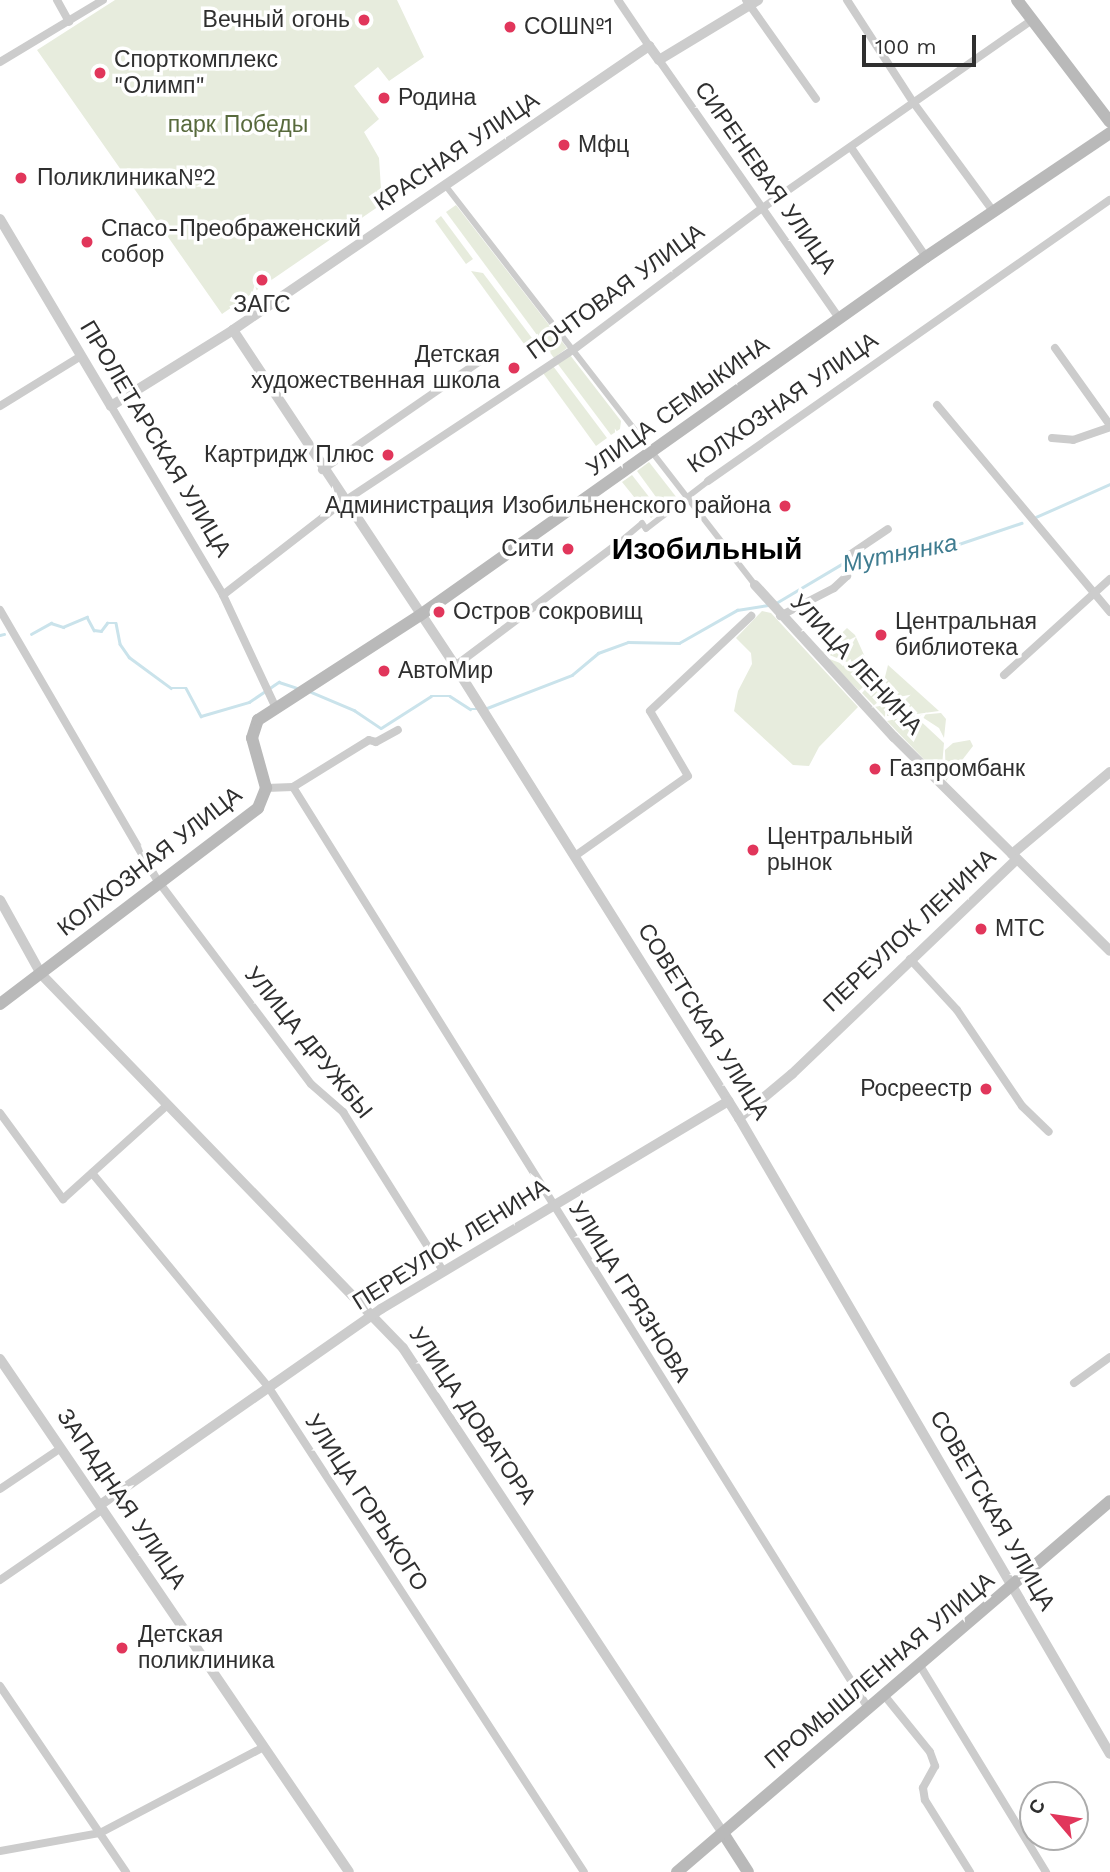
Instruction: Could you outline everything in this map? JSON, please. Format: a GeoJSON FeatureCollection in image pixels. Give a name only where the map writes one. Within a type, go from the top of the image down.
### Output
{"type":"FeatureCollection","features":[{"type":"Feature","properties":{"kind":"main road"},"geometry":{"type":"LineString","coordinates":[[1017,0],[1110,122]]}},
{"type":"Feature","properties":{"kind":"main road","name":"УЛИЦА СЕМЫКИНА"},"geometry":{"type":"LineString","coordinates":[[266,788],[252,738],[258,720],[419,616],[926,257],[1110,133]]}},
{"type":"Feature","properties":{"kind":"main road","name":"КОЛХОЗНАЯ УЛИЦА"},"geometry":{"type":"LineString","coordinates":[[0,1004],[158,881],[258,808],[266,788]]}},
{"type":"Feature","properties":{"kind":"main road","name":"ПРОМЫШЛЕННАЯ УЛИЦА"},"geometry":{"type":"LineString","coordinates":[[677,1872],[1110,1501]]}},
{"type":"Feature","properties":{"kind":"main road","name":"УЛИЦА ДОВАТОРА"},"geometry":{"type":"LineString","coordinates":[[723,1833],[748,1872]]}},
{"type":"Feature","properties":{"kind":"street"},"geometry":{"type":"LineString","coordinates":[[57,0],[69,22]]}},
{"type":"Feature","properties":{"kind":"street"},"geometry":{"type":"LineString","coordinates":[[0,62],[103,0]]}},
{"type":"Feature","properties":{"kind":"street"},"geometry":{"type":"LineString","coordinates":[[618,0],[659,60],[751,2],[816,99]]}},
{"type":"Feature","properties":{"kind":"street"},"geometry":{"type":"LineString","coordinates":[[847,0],[913,102],[993,211]]}},
{"type":"Feature","properties":{"kind":"street","name":"ПОЧТОВАЯ УЛИЦА"},"geometry":{"type":"LineString","coordinates":[[223,595],[343,502],[573,350],[761,209],[852,149],[913,102],[1032,20]]}},
{"type":"Feature","properties":{"kind":"street","name":"КРАСНАЯ УЛИЦА"},"geometry":{"type":"LineString","coordinates":[[111,406],[233,330],[649,46]]}},
{"type":"Feature","properties":{"kind":"street","name":"СИРЕНЕВАЯ УЛИЦА"},"geometry":{"type":"LineString","coordinates":[[659,60],[839,318]]}},
{"type":"Feature","properties":{"kind":"street"},"geometry":{"type":"LineString","coordinates":[[852,149],[926,257]]}},
{"type":"Feature","properties":{"kind":"street","name":"УЛИЦА ЛЕНИНА"},"geometry":{"type":"LineString","coordinates":[[445,185],[573,350],[650,455],[774,609],[1014,857],[1110,951]]}},
{"type":"Feature","properties":{"kind":"street","name":"КОЛХОЗНАЯ УЛИЦА"},"geometry":{"type":"LineString","coordinates":[[455,666],[642,523],[646,529],[684,498],[1110,200]]}},
{"type":"Feature","properties":{"kind":"street","name":"ПРОЛЕТАРСКАЯ УЛИЦА"},"geometry":{"type":"LineString","coordinates":[[0,219],[223,595],[263,687],[276,708]]}},
{"type":"Feature","properties":{"kind":"street","name":"СОВЕТСКАЯ УЛИЦА"},"geometry":{"type":"LineString","coordinates":[[233,330],[343,502],[455,666],[728,1101],[1110,1754]]}},
{"type":"Feature","properties":{"kind":"street"},"geometry":{"type":"LineString","coordinates":[[1052,438],[1073,440],[1110,426],[1055,348]]}},
{"type":"Feature","properties":{"kind":"street"},"geometry":{"type":"LineString","coordinates":[[0,406],[81,356]]}},
{"type":"Feature","properties":{"kind":"street"},"geometry":{"type":"LineString","coordinates":[[322,470],[483,359]]}},
{"type":"Feature","properties":{"kind":"street"},"geometry":{"type":"LineString","coordinates":[[937,405],[1110,612]]}},
{"type":"Feature","properties":{"kind":"street"},"geometry":{"type":"LineString","coordinates":[[774,609],[834,587],[847,576],[848,556],[888,529]]}},
{"type":"Feature","properties":{"kind":"street"},"geometry":{"type":"LineString","coordinates":[[1003,675],[1110,579]]}},
{"type":"Feature","properties":{"kind":"street","name":"УЛИЦА ДРУЖБЫ"},"geometry":{"type":"LineString","coordinates":[[0,610],[158,881],[311,1084],[343,1112],[443,1271]]}},
{"type":"Feature","properties":{"kind":"street"},"geometry":{"type":"LineString","coordinates":[[575,856],[688,776],[650,711],[751,616]]}},
{"type":"Feature","properties":{"kind":"street","name":"КОЛХОЗНАЯ УЛИЦА"},"geometry":{"type":"LineString","coordinates":[[266,788],[293,787],[369,740],[376,742],[398,730]]}},
{"type":"Feature","properties":{"kind":"street","name":"ПЕРЕУЛОК ЛЕНИНА"},"geometry":{"type":"LineString","coordinates":[[738,1118],[792,1074],[1014,857],[1110,772]]}},
{"type":"Feature","properties":{"kind":"street","name":"УЛИЦА ГРЯЗНОВА"},"geometry":{"type":"LineString","coordinates":[[293,787],[868,1708]]}},
{"type":"Feature","properties":{"kind":"street","name":"УЛИЦА ДОВАТОРА"},"geometry":{"type":"LineString","coordinates":[[0,900],[41,974],[165,1107],[403,1348],[464,1436],[723,1833]]}},
{"type":"Feature","properties":{"kind":"street"},"geometry":{"type":"LineString","coordinates":[[910,959],[957,1010],[1022,1106],[1049,1132]]}},
{"type":"Feature","properties":{"kind":"street","name":"ПЕРЕУЛОК ЛЕНИНА"},"geometry":{"type":"LineString","coordinates":[[0,1580],[374,1316],[443,1271],[728,1101]]}},
{"type":"Feature","properties":{"kind":"street"},"geometry":{"type":"LineString","coordinates":[[0,1113],[63,1199],[165,1107]]}},
{"type":"Feature","properties":{"kind":"street","name":"УЛИЦА ГОРЬКОГО"},"geometry":{"type":"LineString","coordinates":[[92,1173],[269,1388],[584,1872]]}},
{"type":"Feature","properties":{"kind":"street"},"geometry":{"type":"LineString","coordinates":[[1074,1383],[1110,1357]]}},
{"type":"Feature","properties":{"kind":"street","name":"ЗАПАДНАЯ УЛИЦА"},"geometry":{"type":"LineString","coordinates":[[0,1359],[349,1872]]}},
{"type":"Feature","properties":{"kind":"street"},"geometry":{"type":"LineString","coordinates":[[0,1489],[61,1448]]}},
{"type":"Feature","properties":{"kind":"street"},"geometry":{"type":"LineString","coordinates":[[919,1664],[1046,1872]]}},
{"type":"Feature","properties":{"kind":"street"},"geometry":{"type":"LineString","coordinates":[[0,1686],[126,1872]]}},
{"type":"Feature","properties":{"kind":"street"},"geometry":{"type":"LineString","coordinates":[[884,1695],[930,1752],[935,1766],[923,1788],[925,1800],[970,1872]]}},
{"type":"Feature","properties":{"kind":"street"},"geometry":{"type":"LineString","coordinates":[[0,1851],[100,1833],[264,1747]]}},
{"type":"Feature","properties":{"kind":"green space","name":"парк Победы"},"geometry":{"type":"Polygon","coordinates":[[[115,0],[397,0],[424,57],[389,81],[378,67],[354,86],[379,119],[364,132],[379,158],[382,204],[222,314],[37,50],[115,0]]]}},
{"type":"Feature","properties":{"kind":"green space"},"geometry":{"type":"Polygon","coordinates":[[[456,205],[567,348],[554,358],[446,212],[456,205]]]}},
{"type":"Feature","properties":{"kind":"green space"},"geometry":{"type":"Polygon","coordinates":[[[441,216],[473,259],[466,264],[435,221],[441,216]]]}},
{"type":"Feature","properties":{"kind":"green space"},"geometry":{"type":"Polygon","coordinates":[[[471,271],[483,273],[535,342],[527,348],[471,271]]]}},
{"type":"Feature","properties":{"kind":"green space"},"geometry":{"type":"Polygon","coordinates":[[[570,355],[621,421],[620,429],[611,435],[557,363],[570,355]]]}},
{"type":"Feature","properties":{"kind":"green space"},"geometry":{"type":"Polygon","coordinates":[[[553,366],[607,438],[596,446],[543,373],[553,366]]]}},
{"type":"Feature","properties":{"kind":"green space"},"geometry":{"type":"Polygon","coordinates":[[[649,462],[677,498],[664,508],[637,471],[649,462]]]}},
{"type":"Feature","properties":{"kind":"green space"},"geometry":{"type":"Polygon","coordinates":[[[632,475],[660,511],[651,518],[622,482],[632,475]]]}},
{"type":"Feature","properties":{"kind":"green space"},"geometry":{"type":"Polygon","coordinates":[[[762,611],[771,613],[858,707],[819,747],[809,766],[793,765],[734,711],[738,691],[752,664],[751,653],[736,638],[762,611]]]}},
{"type":"Feature","properties":{"kind":"green space"},"geometry":{"type":"Polygon","coordinates":[[[847,628],[855,635],[870,668],[867,670],[822,652],[847,628]]]}},
{"type":"Feature","properties":{"kind":"green space"},"geometry":{"type":"Polygon","coordinates":[[[827,658],[866,673],[868,682],[859,691],[827,658]]]}},
{"type":"Feature","properties":{"kind":"green space"},"geometry":{"type":"Polygon","coordinates":[[[888,665],[939,711],[917,714],[884,681],[888,665]]]}},
{"type":"Feature","properties":{"kind":"green space"},"geometry":{"type":"Polygon","coordinates":[[[870,684],[886,689],[885,717],[862,693],[870,684]]]}},
{"type":"Feature","properties":{"kind":"green space"},"geometry":{"type":"Polygon","coordinates":[[[888,691],[899,705],[913,714],[887,716],[888,691]]]}},
{"type":"Feature","properties":{"kind":"green space"},"geometry":{"type":"Polygon","coordinates":[[[941,713],[946,719],[944,738],[939,728],[919,715],[941,713]]]}},
{"type":"Feature","properties":{"kind":"green space"},"geometry":{"type":"Polygon","coordinates":[[[914,715],[944,743],[941,777],[887,721],[914,715]]]}},
{"type":"Feature","properties":{"kind":"green space"},"geometry":{"type":"Polygon","coordinates":[[[970,740],[973,746],[946,781],[945,750],[953,743],[970,740]]]}},
{"type":"Feature","properties":{"kind":"waterway","name":"Мутнянка"},"geometry":{"type":"LineString","coordinates":[[1036,517],[1110,484]]}},
{"type":"Feature","properties":{"kind":"waterway","name":"Мутнянка"},"geometry":{"type":"LineString","coordinates":[[851,561],[938,551],[1021,523]]}},
{"type":"Feature","properties":{"kind":"waterway","name":"Мутнянка"},"geometry":{"type":"LineString","coordinates":[[776,603],[845,562]]}},
{"type":"Feature","properties":{"kind":"waterway","name":"Мутнянка"},"geometry":{"type":"LineString","coordinates":[[487,708],[572,675],[598,653],[628,642],[679,643],[737,610],[770,605]]}},
{"type":"Feature","properties":{"kind":"waterway","name":"Мутнянка"},"geometry":{"type":"LineString","coordinates":[[31,634],[51,623],[63,627],[87,617],[94,630],[101,631],[107,623],[116,623],[120,644],[129,657],[171,688],[186,688],[201,716],[249,702],[279,682],[298,688]]}},
{"type":"Feature","properties":{"kind":"waterway","name":"Мутнянка"},"geometry":{"type":"LineString","coordinates":[[0,635],[4,634]]}},
{"type":"Feature","properties":{"kind":"waterway","name":"Мутнянка"},"geometry":{"type":"LineString","coordinates":[[311,692],[354,710],[381,728],[431,696],[450,696],[470,709],[477,709]]}},
{"type":"Feature","properties":{"kind":"place","name":"Вечный огонь"},"geometry":{"type":"Point","coordinates":[364,20]}},
{"type":"Feature","properties":{"kind":"place","name":"СОШ№1"},"geometry":{"type":"Point","coordinates":[510,27]}},
{"type":"Feature","properties":{"kind":"place","name":"Спорткомплекс \"Олимп\""},"geometry":{"type":"Point","coordinates":[100,73]}},
{"type":"Feature","properties":{"kind":"place","name":"Родина"},"geometry":{"type":"Point","coordinates":[384,98]}},
{"type":"Feature","properties":{"kind":"place","name":"Мфц"},"geometry":{"type":"Point","coordinates":[564,145]}},
{"type":"Feature","properties":{"kind":"place","name":"Поликлиника№2"},"geometry":{"type":"Point","coordinates":[21,178]}},
{"type":"Feature","properties":{"kind":"place","name":"Спасо-Преображенский собор"},"geometry":{"type":"Point","coordinates":[87,242]}},
{"type":"Feature","properties":{"kind":"place","name":"ЗАГС"},"geometry":{"type":"Point","coordinates":[262,280]}},
{"type":"Feature","properties":{"kind":"place","name":"Детская художественная школа"},"geometry":{"type":"Point","coordinates":[514,368]}},
{"type":"Feature","properties":{"kind":"place","name":"Картридж Плюс"},"geometry":{"type":"Point","coordinates":[388,455]}},
{"type":"Feature","properties":{"kind":"place","name":"Администрация Изобильненского района"},"geometry":{"type":"Point","coordinates":[785,506]}},
{"type":"Feature","properties":{"kind":"place","name":"Сити"},"geometry":{"type":"Point","coordinates":[568,549]}},
{"type":"Feature","properties":{"kind":"place","name":"Остров сокровищ"},"geometry":{"type":"Point","coordinates":[439,612]}},
{"type":"Feature","properties":{"kind":"place","name":"Центральная библиотека"},"geometry":{"type":"Point","coordinates":[881,635]}},
{"type":"Feature","properties":{"kind":"place","name":"АвтоМир"},"geometry":{"type":"Point","coordinates":[384,671]}},
{"type":"Feature","properties":{"kind":"place","name":"Газпромбанк"},"geometry":{"type":"Point","coordinates":[875,769]}},
{"type":"Feature","properties":{"kind":"place","name":"Центральный рынок"},"geometry":{"type":"Point","coordinates":[753,850]}},
{"type":"Feature","properties":{"kind":"place","name":"МТС"},"geometry":{"type":"Point","coordinates":[981,929]}},
{"type":"Feature","properties":{"kind":"place","name":"Росреестр"},"geometry":{"type":"Point","coordinates":[986,1089]}},
{"type":"Feature","properties":{"kind":"place","name":"Детская поликлиника"},"geometry":{"type":"Point","coordinates":[122,1648]}},
{"type":"Feature","properties":{"kind":"district","name":"Изобильный"},"geometry":{"type":"Point","coordinates":[707,549]}}]}
